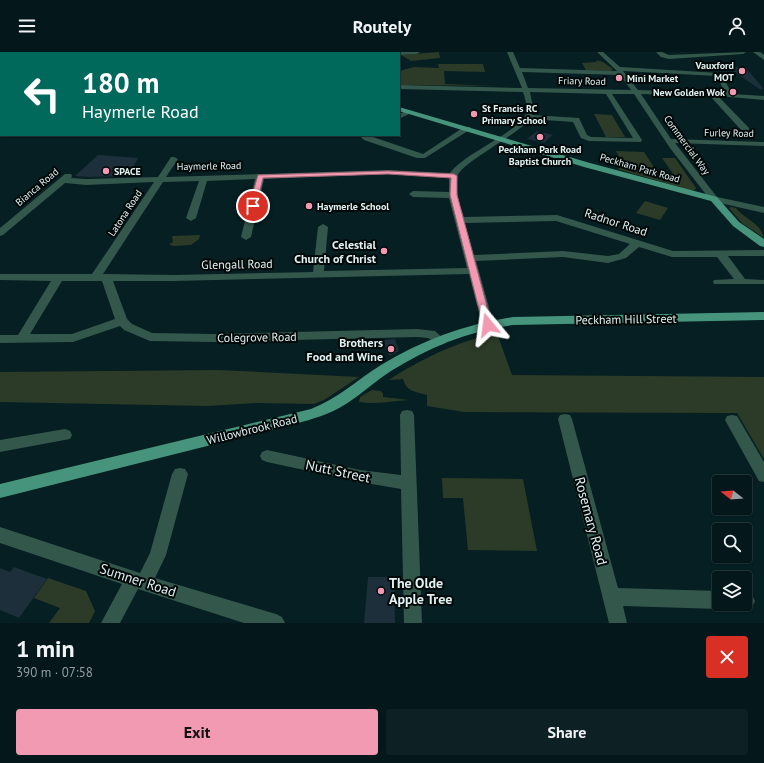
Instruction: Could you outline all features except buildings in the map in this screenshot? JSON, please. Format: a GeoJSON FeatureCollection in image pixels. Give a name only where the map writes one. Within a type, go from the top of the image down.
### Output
{"type":"FeatureCollection","features":[{"type":"Feature","properties":{"kind":"main road","name":"Peckham Park Road"},"geometry":{"type":"LineString","coordinates":[[400,109],[501,140],[714,199]]}},
{"type":"Feature","properties":{"kind":"main road","name":"Commercial Way"},"geometry":{"type":"LineString","coordinates":[[714,199],[736,224],[764,244]]}},
{"type":"Feature","properties":{"kind":"main road","name":"Peckham Hill Street"},"geometry":{"type":"LineString","coordinates":[[488,325],[525,321],[764,316]]}},
{"type":"Feature","properties":{"kind":"main road","name":"Willowbrook Road"},"geometry":{"type":"LineString","coordinates":[[0,491],[295,419],[326,409],[387,368],[440,341],[464,331],[488,325]]}},
{"type":"Feature","properties":{"kind":"street"},"geometry":{"type":"LineString","coordinates":[[400,53],[417,52]]}},
{"type":"Feature","properties":{"kind":"street"},"geometry":{"type":"LineString","coordinates":[[488,325],[453,195],[454,176],[456,171],[501,140],[528,117],[530,112],[525,90],[510,52]]}},
{"type":"Feature","properties":{"kind":"street","name":"Commercial Way"},"geometry":{"type":"LineString","coordinates":[[600,52],[620,71],[670,142],[714,199]]}},
{"type":"Feature","properties":{"kind":"street"},"geometry":{"type":"LineString","coordinates":[[659,52],[663,56],[669,57],[743,52]]}},
{"type":"Feature","properties":{"kind":"street"},"geometry":{"type":"LineString","coordinates":[[756,52],[764,58]]}},
{"type":"Feature","properties":{"kind":"street"},"geometry":{"type":"LineString","coordinates":[[518,70],[620,71],[648,69],[714,74],[719,75],[729,95]]}},
{"type":"Feature","properties":{"kind":"street","name":"Friary Road"},"geometry":{"type":"LineString","coordinates":[[400,87],[712,94],[764,98]]}},
{"type":"Feature","properties":{"kind":"street"},"geometry":{"type":"LineString","coordinates":[[608,92],[638,140]]}},
{"type":"Feature","properties":{"kind":"street"},"geometry":{"type":"LineString","coordinates":[[712,94],[746,130]]}},
{"type":"Feature","properties":{"kind":"street"},"geometry":{"type":"LineString","coordinates":[[400,117],[409,112]]}},
{"type":"Feature","properties":{"kind":"street"},"geometry":{"type":"LineString","coordinates":[[528,117],[575,117],[586,138],[648,140]]}},
{"type":"Feature","properties":{"kind":"street"},"geometry":{"type":"LineString","coordinates":[[366,136],[366,138],[420,156],[425,156],[467,130]]}},
{"type":"Feature","properties":{"kind":"street","name":"Furley Road"},"geometry":{"type":"LineString","coordinates":[[670,142],[764,144]]}},
{"type":"Feature","properties":{"kind":"street","name":"Latona Road"},"geometry":{"type":"LineString","coordinates":[[95,278],[174,159]]}},
{"type":"Feature","properties":{"kind":"street","name":"Haymerle Road"},"geometry":{"type":"LineString","coordinates":[[62,180],[86,182],[388,172],[454,176]]}},
{"type":"Feature","properties":{"kind":"street","name":"Bianca Road"},"geometry":{"type":"LineString","coordinates":[[0,233],[70,173]]}},
{"type":"Feature","properties":{"kind":"street"},"geometry":{"type":"LineString","coordinates":[[246,236],[260,176]]}},
{"type":"Feature","properties":{"kind":"street"},"geometry":{"type":"LineString","coordinates":[[191,218],[204,178]]}},
{"type":"Feature","properties":{"kind":"street"},"geometry":{"type":"LineString","coordinates":[[413,194],[453,195]]}},
{"type":"Feature","properties":{"kind":"street"},"geometry":{"type":"LineString","coordinates":[[714,199],[764,210]]}},
{"type":"Feature","properties":{"kind":"street","name":"Radnor Road"},"geometry":{"type":"LineString","coordinates":[[460,220],[557,218],[674,254],[764,253]]}},
{"type":"Feature","properties":{"kind":"street"},"geometry":{"type":"LineString","coordinates":[[318,275],[323,227]]}},
{"type":"Feature","properties":{"kind":"street"},"geometry":{"type":"LineString","coordinates":[[470,258],[573,255],[606,260],[615,259],[628,253],[637,243]]}},
{"type":"Feature","properties":{"kind":"street"},"geometry":{"type":"LineString","coordinates":[[720,253],[742,282]]}},
{"type":"Feature","properties":{"kind":"street","name":"Glengall Road"},"geometry":{"type":"LineString","coordinates":[[0,277],[108,278],[474,271]]}},
{"type":"Feature","properties":{"kind":"street"},"geometry":{"type":"LineString","coordinates":[[21,339],[58,278]]}},
{"type":"Feature","properties":{"kind":"street"},"geometry":{"type":"LineString","coordinates":[[0,339],[73,338],[122,321],[107,282],[108,278]]}},
{"type":"Feature","properties":{"kind":"street"},"geometry":{"type":"LineString","coordinates":[[718,282],[760,282]]}},
{"type":"Feature","properties":{"kind":"street","name":"Colegrove Road"},"geometry":{"type":"LineString","coordinates":[[122,321],[128,328],[138,333],[157,338],[418,333],[431,334],[440,341]]}},
{"type":"Feature","properties":{"kind":"street"},"geometry":{"type":"LineString","coordinates":[[407,415],[413,623]]}},
{"type":"Feature","properties":{"kind":"street","name":"Rosemary Road"},"geometry":{"type":"LineString","coordinates":[[565,419],[618,623]]}},
{"type":"Feature","properties":{"kind":"street"},"geometry":{"type":"LineString","coordinates":[[732,420],[764,476]]}},
{"type":"Feature","properties":{"kind":"street"},"geometry":{"type":"LineString","coordinates":[[0,446],[65,435]]}},
{"type":"Feature","properties":{"kind":"street","name":"Nutt Street"},"geometry":{"type":"LineString","coordinates":[[267,456],[360,476],[409,483]]}},
{"type":"Feature","properties":{"kind":"street"},"geometry":{"type":"LineString","coordinates":[[110,623],[158,555],[180,474]]}},
{"type":"Feature","properties":{"kind":"street","name":"Sumner Road"},"geometry":{"type":"LineString","coordinates":[[0,535],[209,604],[276,623]]}},
{"type":"Feature","properties":{"kind":"street"},"geometry":{"type":"LineString","coordinates":[[611,597],[712,600]]}},
{"type":"Feature","properties":{"kind":"green space"},"geometry":{"type":"Polygon","coordinates":[[[439,52],[440,58],[411,61],[401,55],[439,52]]]}},
{"type":"Feature","properties":{"kind":"green space"},"geometry":{"type":"Polygon","coordinates":[[[596,60],[603,62],[613,69],[611,71],[586,70],[582,63],[597,62],[596,60]]]}},
{"type":"Feature","properties":{"kind":"green space"},"geometry":{"type":"Polygon","coordinates":[[[438,64],[483,64],[485,72],[444,71],[445,84],[498,86],[400,85],[400,71],[414,67],[439,68],[438,64]]]}},
{"type":"Feature","properties":{"kind":"green space"},"geometry":{"type":"Polygon","coordinates":[[[594,114],[612,115],[625,137],[606,137],[594,114]]]}},
{"type":"Feature","properties":{"kind":"green space"},"geometry":{"type":"Polygon","coordinates":[[[616,151],[644,152],[663,181],[678,181],[662,158],[675,158],[696,188],[695,190],[690,190],[617,169],[624,167],[616,151]]]}},
{"type":"Feature","properties":{"kind":"green space"},"geometry":{"type":"Polygon","coordinates":[[[645,201],[668,208],[660,220],[636,213],[645,201]]]}},
{"type":"Feature","properties":{"kind":"green space"},"geometry":{"type":"Polygon","coordinates":[[[729,208],[736,208],[756,225],[764,238],[742,223],[729,208]]]}},
{"type":"Feature","properties":{"kind":"green space"},"geometry":{"type":"Polygon","coordinates":[[[200,235],[199,239],[191,245],[173,246],[169,244],[173,242],[172,236],[200,235]]]}},
{"type":"Feature","properties":{"kind":"green space"},"geometry":{"type":"Polygon","coordinates":[[[495,334],[498,336],[512,375],[764,377],[764,459],[737,413],[464,412],[427,406],[427,395],[409,389],[403,379],[389,380],[426,358],[468,341],[495,334]]]}},
{"type":"Feature","properties":{"kind":"green space"},"geometry":{"type":"Polygon","coordinates":[[[219,370],[359,377],[324,400],[314,404],[256,403],[207,406],[0,402],[0,372],[219,370]]]}},
{"type":"Feature","properties":{"kind":"green space"},"geometry":{"type":"Polygon","coordinates":[[[372,390],[381,391],[383,397],[409,400],[377,403],[359,402],[360,397],[372,390]]]}},
{"type":"Feature","properties":{"kind":"green space"},"geometry":{"type":"Polygon","coordinates":[[[442,478],[523,479],[537,551],[468,550],[463,498],[443,498],[442,478]]]}},
{"type":"Feature","properties":{"kind":"green space"},"geometry":{"type":"Polygon","coordinates":[[[48,578],[86,591],[95,611],[89,623],[49,623],[60,608],[34,598],[48,578]]]}},
{"type":"Feature","properties":{"kind":"place","name":"Vauxford MOT"},"geometry":{"type":"Point","coordinates":[742,71]}},
{"type":"Feature","properties":{"kind":"place","name":"Mini Market"},"geometry":{"type":"Point","coordinates":[619,78]}},
{"type":"Feature","properties":{"kind":"place","name":"New Golden Wok"},"geometry":{"type":"Point","coordinates":[733,92]}},
{"type":"Feature","properties":{"kind":"place","name":"St Francis RC Primary School"},"geometry":{"type":"Point","coordinates":[474,114]}},
{"type":"Feature","properties":{"kind":"place","name":"Peckham Park Road Baptist Church"},"geometry":{"type":"Point","coordinates":[540,137]}},
{"type":"Feature","properties":{"kind":"place","name":"SPACE"},"geometry":{"type":"Point","coordinates":[106,171]}},
{"type":"Feature","properties":{"kind":"place","name":"Haymerle School"},"geometry":{"type":"Point","coordinates":[309,206]}},
{"type":"Feature","properties":{"kind":"place","name":"Celestial Church of Christ"},"geometry":{"type":"Point","coordinates":[384,251]}},
{"type":"Feature","properties":{"kind":"place","name":"Brothers Food and Wine"},"geometry":{"type":"Point","coordinates":[391,349]}},
{"type":"Feature","properties":{"kind":"place","name":"The Olde Apple Tree"},"geometry":{"type":"Point","coordinates":[381,591]}},
{"type":"Feature","properties":{"kind":"route"},"geometry":{"type":"LineString","coordinates":[[253,206],[260,176],[388,172],[454,176],[453,195],[488,325]]}}]}
